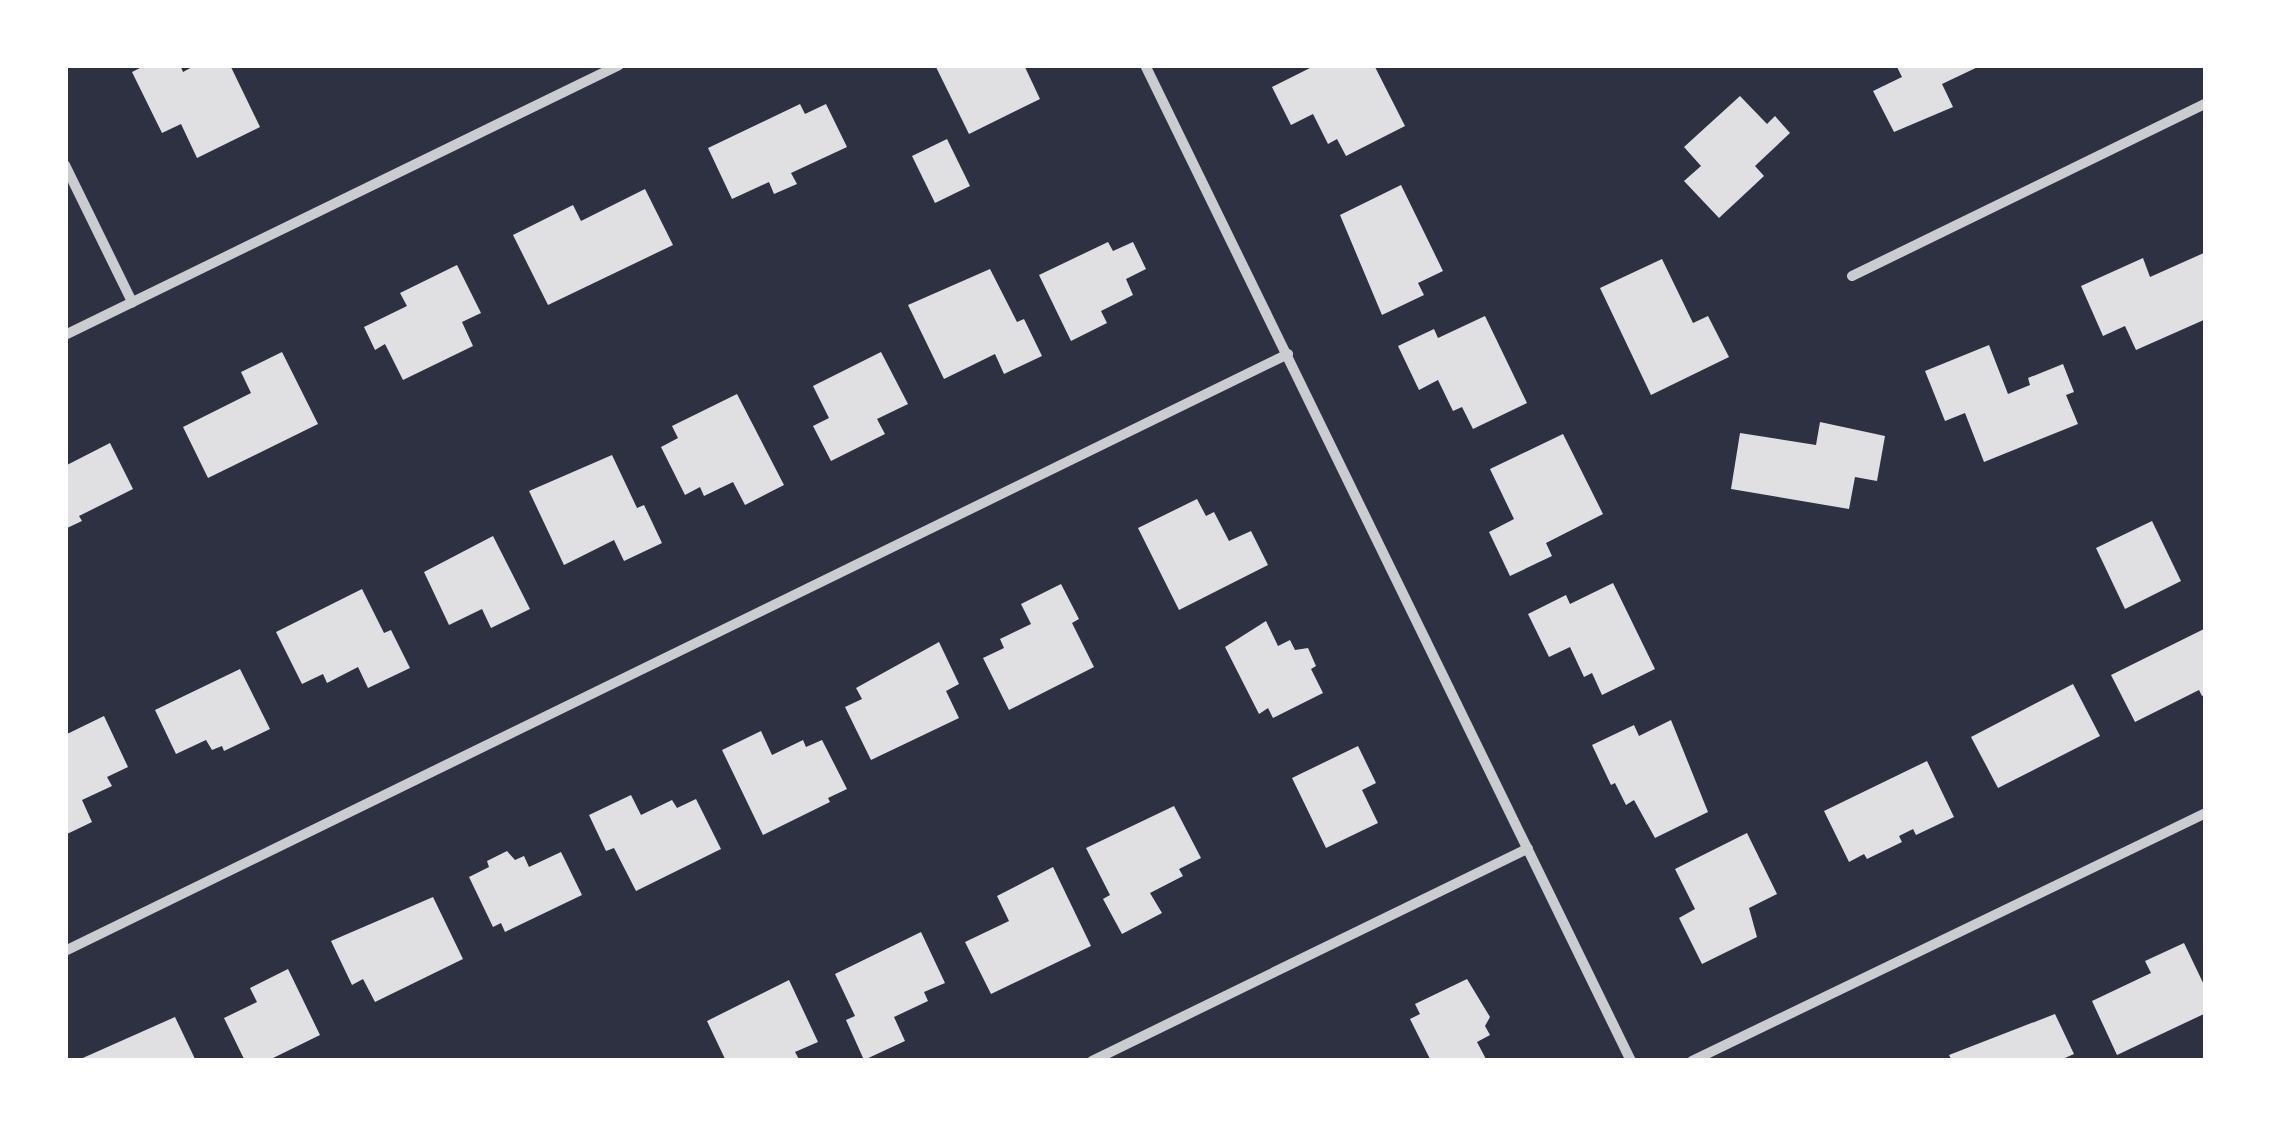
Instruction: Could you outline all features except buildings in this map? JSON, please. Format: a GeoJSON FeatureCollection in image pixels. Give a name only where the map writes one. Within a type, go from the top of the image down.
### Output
{"type":"FeatureCollection","features":[{"type":"Feature","properties":{"kind":"street"},"geometry":{"type":"LineString","coordinates":[[65,335],[619,65]]}},
{"type":"Feature","properties":{"kind":"street"},"geometry":{"type":"LineString","coordinates":[[1145,65],[1216,218],[1288,354],[1631,1061]]}},
{"type":"Feature","properties":{"kind":"street"},"geometry":{"type":"LineString","coordinates":[[1852,276],[2206,104]]}},
{"type":"Feature","properties":{"kind":"street"},"geometry":{"type":"LineString","coordinates":[[65,165],[132,302]]}},
{"type":"Feature","properties":{"kind":"street"},"geometry":{"type":"LineString","coordinates":[[65,951],[1288,354]]}},
{"type":"Feature","properties":{"kind":"street"},"geometry":{"type":"LineString","coordinates":[[1692,1061],[2206,813]]}},
{"type":"Feature","properties":{"kind":"street"},"geometry":{"type":"LineString","coordinates":[[1092,1061],[1528,848]]}}]}
